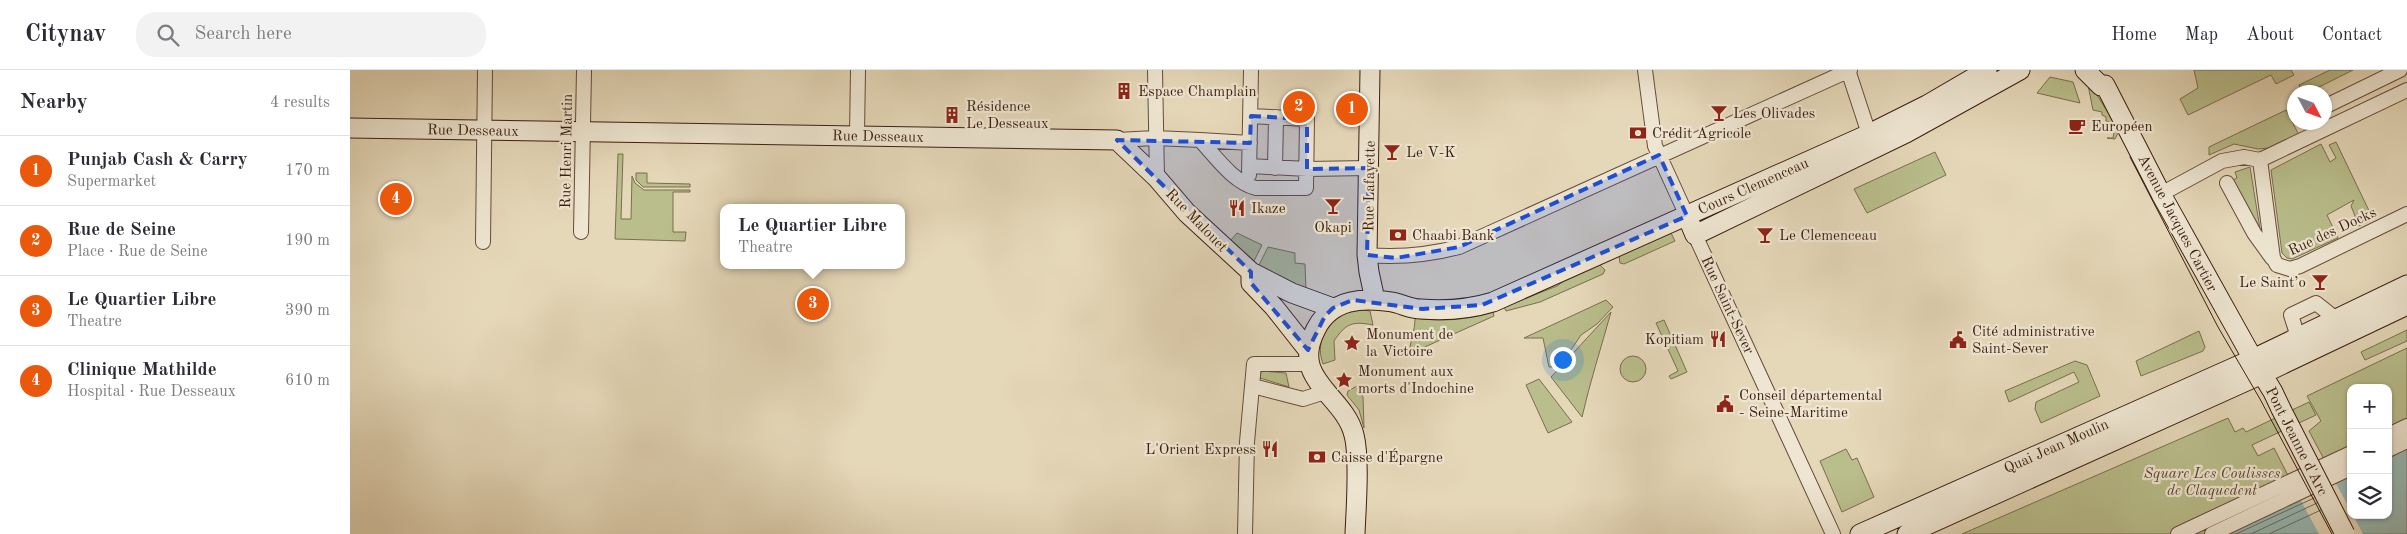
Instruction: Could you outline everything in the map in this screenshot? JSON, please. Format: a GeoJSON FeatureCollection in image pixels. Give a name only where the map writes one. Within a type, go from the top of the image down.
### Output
{"type":"FeatureCollection","features":[{"type":"Feature","properties":{"kind":"street"},"geometry":{"type":"LineString","coordinates":[[483,242],[485,70]]}},
{"type":"Feature","properties":{"kind":"street","name":"Rue Henri Martin"},"geometry":{"type":"LineString","coordinates":[[581,232],[584,70]]}},
{"type":"Feature","properties":{"kind":"street"},"geometry":{"type":"LineString","coordinates":[[857,135],[858,70]]}},
{"type":"Feature","properties":{"kind":"street","name":"Rue Malouet"},"geometry":{"type":"LineString","coordinates":[[1155,70],[1157,178],[1187,213],[1251,272],[1292,293],[1333,308]]}},
{"type":"Feature","properties":{"kind":"street"},"geometry":{"type":"LineString","coordinates":[[1248,186],[1251,70]]}},
{"type":"Feature","properties":{"kind":"street","name":"Rue Lafayette"},"geometry":{"type":"LineString","coordinates":[[1370,70],[1367,255],[1375,300]]}},
{"type":"Feature","properties":{"kind":"street","name":"Rue Saint-Sever"},"geometry":{"type":"LineString","coordinates":[[1645,70],[1655,146],[1771,396],[1832,534]]}},
{"type":"Feature","properties":{"kind":"street"},"geometry":{"type":"LineString","coordinates":[[1367,255],[1396,258],[1428,255],[1459,247],[1848,70],[1869,134]]}},
{"type":"Feature","properties":{"kind":"street","name":"Cours Clemenceau"},"geometry":{"type":"LineString","coordinates":[[1333,308],[1353,300],[1375,300],[1411,308],[1446,310],[1482,305],[1515,293],[1869,134],[1927,105],[1987,70]]}},
{"type":"Feature","properties":{"kind":"street","name":"Cours Clemenceau"},"geometry":{"type":"LineString","coordinates":[[1695,235],[1899,137],[2020,70]]}},
{"type":"Feature","properties":{"kind":"street","name":"Avenue Jacques Cartier"},"geometry":{"type":"LineString","coordinates":[[2085,70],[2101,86],[2104,78]]}},
{"type":"Feature","properties":{"kind":"street"},"geometry":{"type":"LineString","coordinates":[[2332,103],[2400,70]]}},
{"type":"Feature","properties":{"kind":"street","name":"Avenue Jacques Cartier"},"geometry":{"type":"LineString","coordinates":[[2104,78],[2161,194],[2257,366]]}},
{"type":"Feature","properties":{"kind":"street"},"geometry":{"type":"LineString","coordinates":[[2332,123],[2407,90]]}},
{"type":"Feature","properties":{"kind":"street"},"geometry":{"type":"LineString","coordinates":[[1200,140],[1240,181],[1248,186],[1256,188],[1306,188],[1307,119],[1251,116]]}},
{"type":"Feature","properties":{"kind":"street"},"geometry":{"type":"LineString","coordinates":[[1275,168],[1276,117]]}},
{"type":"Feature","properties":{"kind":"street","name":"Rue Desseaux"},"geometry":{"type":"LineString","coordinates":[[350,128],[1117,140],[1155,138],[1250,143]]}},
{"type":"Feature","properties":{"kind":"street"},"geometry":{"type":"LineString","coordinates":[[2161,194],[2222,161],[2244,157],[2260,160],[2316,130]]}},
{"type":"Feature","properties":{"kind":"street"},"geometry":{"type":"LineString","coordinates":[[1117,140],[1157,178]]}},
{"type":"Feature","properties":{"kind":"street","name":"Rue des Docks"},"geometry":{"type":"LineString","coordinates":[[2260,160],[2273,258]]}},
{"type":"Feature","properties":{"kind":"street"},"geometry":{"type":"LineString","coordinates":[[1250,166],[1307,169],[1369,168]]}},
{"type":"Feature","properties":{"kind":"street","name":"Rue des Docks"},"geometry":{"type":"LineString","coordinates":[[2227,183],[2254,233],[2277,265],[2290,269],[2407,214]]}},
{"type":"Feature","properties":{"kind":"street","name":"Rue Malouet"},"geometry":{"type":"LineString","coordinates":[[1251,272],[1251,283],[1274,306],[1308,357],[1330,398],[1349,420],[1354,436],[1355,534]]}},
{"type":"Feature","properties":{"kind":"street"},"geometry":{"type":"LineString","coordinates":[[2257,366],[2298,337],[2407,285]]}},
{"type":"Feature","properties":{"kind":"street"},"geometry":{"type":"LineString","coordinates":[[2257,366],[2407,305]]}},
{"type":"Feature","properties":{"kind":"street"},"geometry":{"type":"LineString","coordinates":[[1245,534],[1247,442],[1254,364],[1308,357],[1318,324],[1333,308]]}},
{"type":"Feature","properties":{"kind":"street","name":"Pont Jeanne d'Arc"},"geometry":{"type":"LineString","coordinates":[[2257,366],[2345,534]]}},
{"type":"Feature","properties":{"kind":"street","name":"Quai Jean Moulin"},"geometry":{"type":"LineString","coordinates":[[1860,534],[2257,366]]}},
{"type":"Feature","properties":{"kind":"street","name":"Quai Jean Moulin"},"geometry":{"type":"LineString","coordinates":[[1907,534],[2257,366]]}},
{"type":"Feature","properties":{"kind":"street"},"geometry":{"type":"LineString","coordinates":[[1252,386],[1303,400],[1330,398]]}},
{"type":"Feature","properties":{"kind":"street"},"geometry":{"type":"LineString","coordinates":[[2392,433],[2407,426]]}},
{"type":"Feature","properties":{"kind":"street"},"geometry":{"type":"LineString","coordinates":[[2392,448],[2407,441]]}},
{"type":"Feature","properties":{"kind":"street"},"geometry":{"type":"LineString","coordinates":[[2178,534],[2347,454]]}},
{"type":"Feature","properties":{"kind":"street"},"geometry":{"type":"LineString","coordinates":[[2212,534],[2347,470]]}},
{"type":"Feature","properties":{"kind":"highlighted area"},"geometry":{"type":"Polygon","coordinates":[[[1251,116],[1307,119],[1307,169],[1369,168],[1367,255],[1396,258],[1459,247],[1659,155],[1687,216],[1482,305],[1422,309],[1353,300],[1333,308],[1325,316],[1308,350],[1251,283],[1251,272],[1117,140],[1250,143],[1251,116]]]}},
{"type":"Feature","properties":{"kind":"green space"},"geometry":{"type":"Polygon","coordinates":[[[2194,70],[2291,70],[2294,75],[2276,84],[2271,75],[2188,115],[2180,99],[2198,88],[2194,70]]]}},
{"type":"Feature","properties":{"kind":"green space"},"geometry":{"type":"Polygon","coordinates":[[[2330,70],[2353,70],[2323,85],[2299,85],[2330,70]]]}},
{"type":"Feature","properties":{"kind":"green space"},"geometry":{"type":"Polygon","coordinates":[[[2050,77],[2073,82],[2080,103],[2037,93],[2050,77]]]}},
{"type":"Feature","properties":{"kind":"green space"},"geometry":{"type":"Polygon","coordinates":[[[2088,85],[2096,93],[2119,131],[2115,139],[2107,138],[2113,138],[2114,133],[2111,132],[2112,128],[2108,127],[2109,122],[2106,121],[2106,117],[2102,115],[2102,112],[2093,110],[2088,85]]]}},
{"type":"Feature","properties":{"kind":"green space"},"geometry":{"type":"Polygon","coordinates":[[[2286,110],[2287,130],[2296,130],[2299,135],[2269,148],[2258,149],[2234,144],[2209,155],[2209,147],[2286,110]]]}},
{"type":"Feature","properties":{"kind":"green space"},"geometry":{"type":"Polygon","coordinates":[[[2336,142],[2373,219],[2359,226],[2351,206],[2354,200],[2327,215],[2338,238],[2292,259],[2287,258],[2282,253],[2271,170],[2321,144],[2330,162],[2336,158],[2329,145],[2336,142]]]}},
{"type":"Feature","properties":{"kind":"green space"},"geometry":{"type":"Polygon","coordinates":[[[1935,152],[1946,175],[1867,213],[1854,189],[1935,152]]]}},
{"type":"Feature","properties":{"kind":"green space"},"geometry":{"type":"Polygon","coordinates":[[[618,154],[623,154],[621,219],[631,219],[632,176],[635,183],[644,190],[690,190],[690,192],[673,192],[673,232],[686,232],[685,241],[615,239],[618,154]]]}},
{"type":"Feature","properties":{"kind":"green space"},"geometry":{"type":"Polygon","coordinates":[[[2250,167],[2260,229],[2233,180],[2237,178],[2235,172],[2250,167]]]}},
{"type":"Feature","properties":{"kind":"green space"},"geometry":{"type":"Polygon","coordinates":[[[636,173],[647,173],[647,183],[690,184],[690,187],[643,187],[636,180],[636,173]]]}},
{"type":"Feature","properties":{"kind":"green space"},"geometry":{"type":"Polygon","coordinates":[[[1670,231],[1675,241],[1624,264],[1620,263],[1619,256],[1670,231]]]}},
{"type":"Feature","properties":{"kind":"green space"},"geometry":{"type":"Polygon","coordinates":[[[1237,233],[1262,245],[1254,261],[1231,240],[1237,233]]]}},
{"type":"Feature","properties":{"kind":"green space"},"geometry":{"type":"Polygon","coordinates":[[[1268,247],[1295,253],[1295,263],[1305,264],[1306,290],[1271,274],[1259,265],[1268,247]]]}},
{"type":"Feature","properties":{"kind":"green space"},"geometry":{"type":"Polygon","coordinates":[[[1599,264],[1605,270],[1603,274],[1540,302],[1506,311],[1504,307],[1557,286],[1574,273],[1599,264]]]}},
{"type":"Feature","properties":{"kind":"green space"},"geometry":{"type":"Polygon","coordinates":[[[1606,300],[1613,307],[1597,324],[1581,335],[1557,367],[1549,367],[1543,338],[1524,338],[1606,300]]]}},
{"type":"Feature","properties":{"kind":"green space"},"geometry":{"type":"Polygon","coordinates":[[[1359,309],[1370,311],[1373,325],[1360,323],[1350,325],[1342,330],[1334,341],[1335,360],[1323,364],[1321,345],[1327,328],[1341,316],[1359,309]]]}},
{"type":"Feature","properties":{"kind":"green space"},"geometry":{"type":"Polygon","coordinates":[[[1493,312],[1494,316],[1409,354],[1415,318],[1434,320],[1454,319],[1474,317],[1493,312]]]}},
{"type":"Feature","properties":{"kind":"green space"},"geometry":{"type":"Polygon","coordinates":[[[1611,312],[1592,378],[1582,417],[1551,377],[1611,312]]]}},
{"type":"Feature","properties":{"kind":"green space"},"geometry":{"type":"Polygon","coordinates":[[[1664,320],[1687,372],[1671,379],[1669,376],[1678,371],[1656,323],[1664,320]]]}},
{"type":"Feature","properties":{"kind":"green space"},"geometry":{"type":"Polygon","coordinates":[[[2407,330],[2407,341],[2365,360],[2361,352],[2407,330]]]}},
{"type":"Feature","properties":{"kind":"green space"},"geometry":{"type":"Polygon","coordinates":[[[2199,331],[2205,347],[2203,351],[2141,376],[2136,361],[2199,331]]]}},
{"type":"Feature","properties":{"kind":"green space"},"geometry":{"type":"Polygon","coordinates":[[[2407,348],[2407,448],[2392,455],[2392,384],[2347,384],[2347,477],[2336,482],[2309,431],[2321,421],[2307,396],[2407,348]]]}},
{"type":"Feature","properties":{"kind":"green space"},"geometry":{"type":"Polygon","coordinates":[[[1633,356],[1642,360],[1646,369],[1642,378],[1633,382],[1624,378],[1620,369],[1624,360],[1633,356]]]}},
{"type":"Feature","properties":{"kind":"green space"},"geometry":{"type":"Polygon","coordinates":[[[2075,361],[2087,365],[2100,396],[2041,423],[2035,409],[2036,402],[2079,382],[2074,372],[2009,402],[2005,391],[2075,361]]]}},
{"type":"Feature","properties":{"kind":"green space"},"geometry":{"type":"Polygon","coordinates":[[[1262,371],[1286,373],[1289,387],[1260,378],[1262,371]]]}},
{"type":"Feature","properties":{"kind":"green space"},"geometry":{"type":"Polygon","coordinates":[[[1539,379],[1572,422],[1548,433],[1526,385],[1539,379]]]}},
{"type":"Feature","properties":{"kind":"green space"},"geometry":{"type":"Polygon","coordinates":[[[1357,386],[1363,397],[1364,428],[1359,410],[1347,395],[1348,391],[1357,386]]]}},
{"type":"Feature","properties":{"kind":"green space","name":"Square Les Coulisses de Claquedent"},"geometry":{"type":"Polygon","coordinates":[[[2309,402],[2316,415],[2252,445],[2258,456],[2274,448],[2300,499],[2224,534],[1962,534],[2228,418],[2235,432],[2243,428],[2246,432],[2309,402]]]}},
{"type":"Feature","properties":{"kind":"green space"},"geometry":{"type":"Polygon","coordinates":[[[1846,449],[1852,460],[1857,458],[1874,497],[1842,512],[1820,461],[1846,449]]]}},
{"type":"Feature","properties":{"kind":"water"},"geometry":{"type":"Polygon","coordinates":[[[2407,448],[2407,534],[2224,534],[2347,477],[2347,519],[2392,519],[2392,455],[2407,448]]]}},
{"type":"Feature","properties":{"kind":"pier"},"geometry":{"type":"Polygon","coordinates":[[[2334,480],[2347,504],[2347,519],[2355,519],[2363,534],[2319,534],[2299,497],[2334,480]]]}},
{"type":"Feature","properties":{"kind":"tram line"},"geometry":{"type":"LineString","coordinates":[[2130,157],[2218,327],[2260,399],[2332,534]]}},
{"type":"Feature","properties":{"kind":"place","name":"Espace Champlain"},"geometry":{"type":"Point","coordinates":[1124,91]}},
{"type":"Feature","properties":{"kind":"place","name":"Rue de Seine"},"geometry":{"type":"Point","coordinates":[1299,107]}},
{"type":"Feature","properties":{"kind":"place","name":"Punjab Cash & Carry"},"geometry":{"type":"Point","coordinates":[1352,109]}},
{"type":"Feature","properties":{"kind":"place","name":"Les Olivades"},"geometry":{"type":"Point","coordinates":[1719,113]}},
{"type":"Feature","properties":{"kind":"place","name":"Résidence Le Desseaux"},"geometry":{"type":"Point","coordinates":[952,115]}},
{"type":"Feature","properties":{"kind":"place","name":"Européen"},"geometry":{"type":"Point","coordinates":[2077,126]}},
{"type":"Feature","properties":{"kind":"place","name":"Crédit Agricole"},"geometry":{"type":"Point","coordinates":[1638,133]}},
{"type":"Feature","properties":{"kind":"place","name":"Le V-K"},"geometry":{"type":"Point","coordinates":[1392,152]}},
{"type":"Feature","properties":{"kind":"place","name":"Clinique Mathilde"},"geometry":{"type":"Point","coordinates":[396,199]}},
{"type":"Feature","properties":{"kind":"place","name":"Okapi"},"geometry":{"type":"Point","coordinates":[1333,206]}},
{"type":"Feature","properties":{"kind":"place","name":"Ikaze"},"geometry":{"type":"Point","coordinates":[1237,208]}},
{"type":"Feature","properties":{"kind":"place","name":"Chaabi Bank"},"geometry":{"type":"Point","coordinates":[1398,235]}},
{"type":"Feature","properties":{"kind":"place","name":"Le Clemenceau"},"geometry":{"type":"Point","coordinates":[1765,235]}},
{"type":"Feature","properties":{"kind":"place","name":"Le Saint’o"},"geometry":{"type":"Point","coordinates":[2320,282]}},
{"type":"Feature","properties":{"kind":"place","name":"Le Quartier Libre"},"geometry":{"type":"Point","coordinates":[813,304]}},
{"type":"Feature","properties":{"kind":"place","name":"Kopitiam"},"geometry":{"type":"Point","coordinates":[1718,339]}},
{"type":"Feature","properties":{"kind":"place","name":"Cité administrative Saint-Sever"},"geometry":{"type":"Point","coordinates":[1958,340]}},
{"type":"Feature","properties":{"kind":"place","name":"Monument de la Victoire"},"geometry":{"type":"Point","coordinates":[1352,343]}},
{"type":"Feature","properties":{"kind":"place","name":"Monument aux morts d'Indochine"},"geometry":{"type":"Point","coordinates":[1344,380]}},
{"type":"Feature","properties":{"kind":"place","name":"Conseil départemental - Seine-Maritime"},"geometry":{"type":"Point","coordinates":[1725,404]}},
{"type":"Feature","properties":{"kind":"place","name":"L'Orient Express"},"geometry":{"type":"Point","coordinates":[1270,449]}},
{"type":"Feature","properties":{"kind":"place","name":"Caisse d'Épargne"},"geometry":{"type":"Point","coordinates":[1317,457]}}]}
